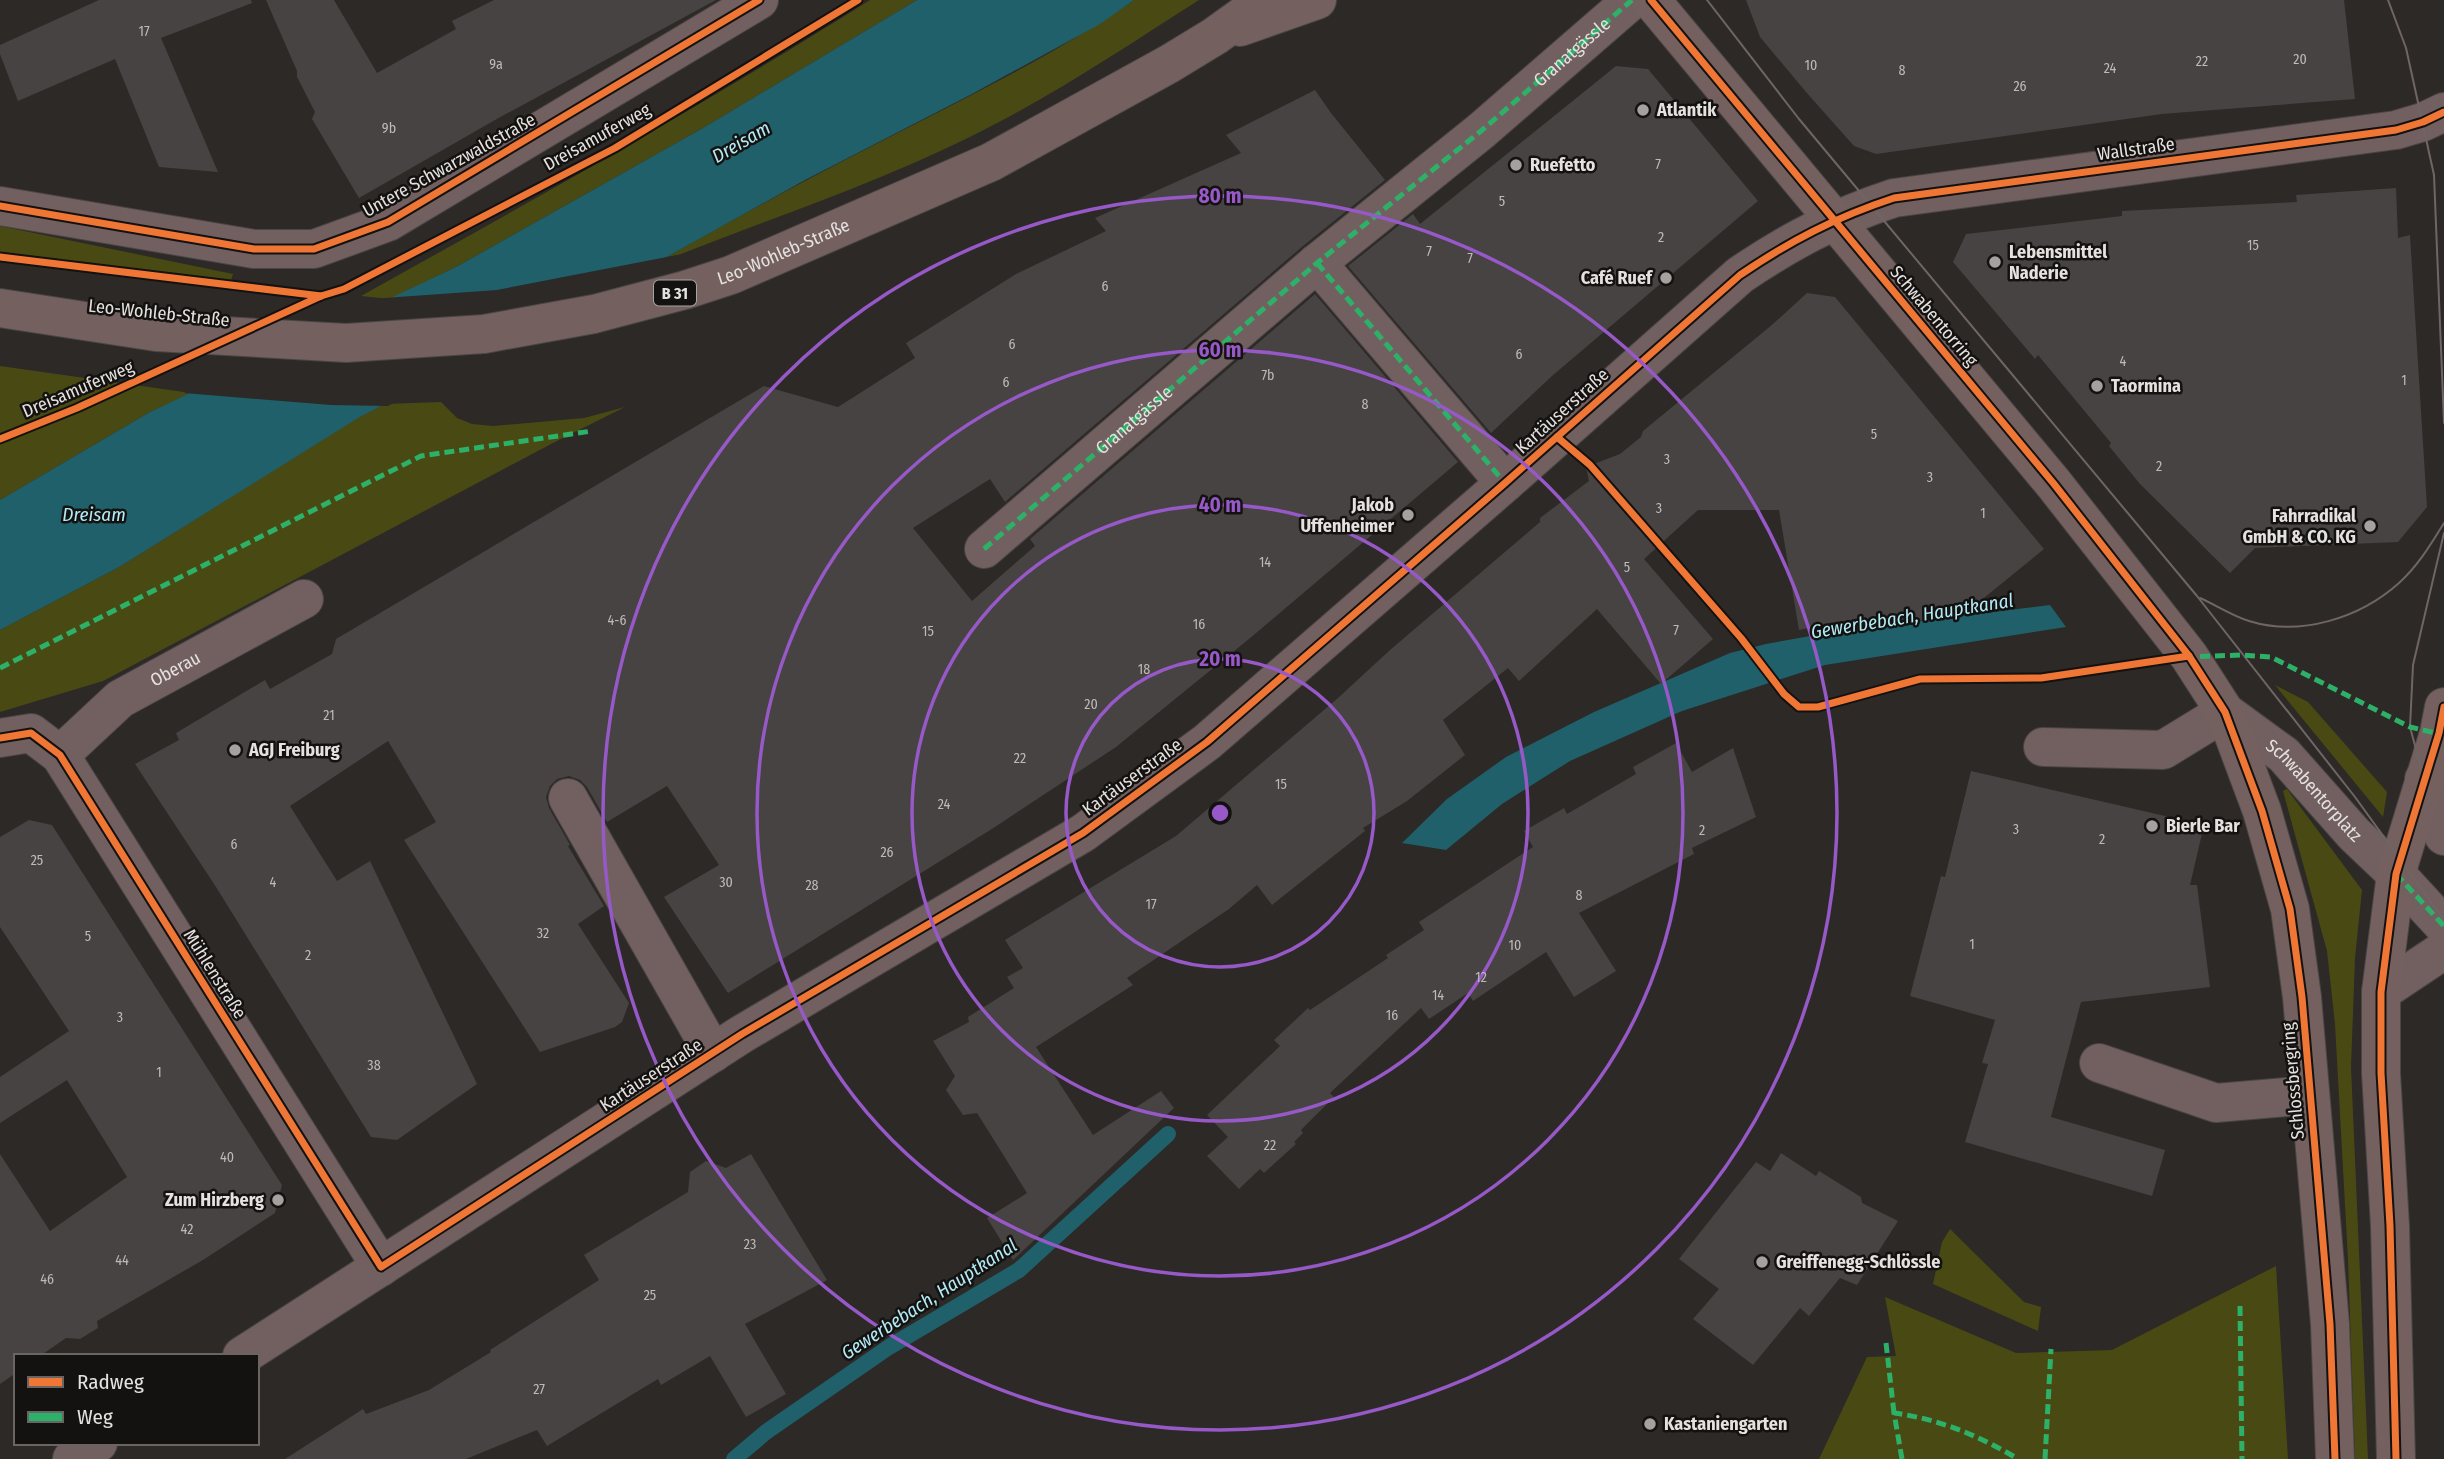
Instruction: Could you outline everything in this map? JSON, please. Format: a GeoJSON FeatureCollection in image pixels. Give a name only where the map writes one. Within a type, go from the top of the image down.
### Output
{"type":"FeatureCollection","features":[{"type":"Feature","properties":{"kind":"main road","name":"Leo-Wohleb-Straße"},"geometry":{"type":"LineString","coordinates":[[0,308],[156,332],[346,343],[484,334],[594,314],[731,275],[991,162],[1169,64],[1215,36],[1265,0]]}},
{"type":"Feature","properties":{"kind":"main road"},"geometry":{"type":"LineString","coordinates":[[1215,36],[1317,0]]}},
{"type":"Feature","properties":{"kind":"main road","name":"Schwabentorring"},"geometry":{"type":"LineString","coordinates":[[1651,0],[2054,484],[2189,656]]}},
{"type":"Feature","properties":{"kind":"main road","name":"Schwabentorplatz"},"geometry":{"type":"LineString","coordinates":[[2189,656],[2225,712]]}},
{"type":"Feature","properties":{"kind":"main road","name":"Schlossbergring"},"geometry":{"type":"LineString","coordinates":[[2225,712],[2262,811],[2290,909],[2302,997],[2330,1324],[2335,1459]]}},
{"type":"Feature","properties":{"kind":"main road"},"geometry":{"type":"LineString","coordinates":[[2396,1459],[2390,1226],[2381,1073],[2381,992],[2396,874],[2442,725]]}},
{"type":"Feature","properties":{"kind":"street","name":"Untere Schwarzwaldstraße"},"geometry":{"type":"LineString","coordinates":[[0,206],[254,249],[314,249],[388,222],[760,0]]}},
{"type":"Feature","properties":{"kind":"street","name":"Granatgässle"},"geometry":{"type":"LineString","coordinates":[[984,550],[1317,263],[1481,131],[1632,0]]}},
{"type":"Feature","properties":{"kind":"street","name":"Wallstraße"},"geometry":{"type":"LineString","coordinates":[[1833,220],[1894,198],[2396,130],[2423,122],[2444,111]]}},
{"type":"Feature","properties":{"kind":"street","name":"Kartäuserstraße"},"geometry":{"type":"LineString","coordinates":[[245,1354],[713,1053],[1083,833],[1207,742],[1740,275],[1783,246],[1833,220]]}},
{"type":"Feature","properties":{"kind":"street"},"geometry":{"type":"LineString","coordinates":[[1317,263],[1505,483]]}},
{"type":"Feature","properties":{"kind":"street","name":"Oberau"},"geometry":{"type":"LineString","coordinates":[[60,755],[120,699],[304,599]]}},
{"type":"Feature","properties":{"kind":"street"},"geometry":{"type":"LineString","coordinates":[[2043,747],[2163,751],[2225,712]]}},
{"type":"Feature","properties":{"kind":"street","name":"Schwabentorplatz"},"geometry":{"type":"LineString","coordinates":[[2225,712],[2284,755],[2354,834],[2444,926]]}},
{"type":"Feature","properties":{"kind":"street","name":"Mühlenstraße"},"geometry":{"type":"LineString","coordinates":[[0,738],[31,733],[60,755],[381,1267]]}},
{"type":"Feature","properties":{"kind":"street"},"geometry":{"type":"LineString","coordinates":[[2424,779],[2433,814],[2444,836]]}},
{"type":"Feature","properties":{"kind":"street"},"geometry":{"type":"LineString","coordinates":[[568,798],[713,1053]]}},
{"type":"Feature","properties":{"kind":"street"},"geometry":{"type":"LineString","coordinates":[[2381,992],[2444,950]]}},
{"type":"Feature","properties":{"kind":"street"},"geometry":{"type":"LineString","coordinates":[[2099,1063],[2216,1103],[2310,1095]]}},
{"type":"Feature","properties":{"kind":"street"},"geometry":{"type":"LineString","coordinates":[[72,1459],[96,1445]]}},
{"type":"Feature","properties":{"kind":"shaded area"},"geometry":{"type":"Polygon","coordinates":[[[870,0],[917,0],[703,128],[456,267],[390,299],[361,296],[554,188],[870,0]]]}},
{"type":"Feature","properties":{"kind":"shaded area"},"geometry":{"type":"Polygon","coordinates":[[[1134,0],[1199,0],[1050,94],[922,160],[665,258],[1071,41],[1134,0]]]}},
{"type":"Feature","properties":{"kind":"shaded area"},"geometry":{"type":"Polygon","coordinates":[[[0,226],[233,274],[228,290],[0,254],[0,226]]]}},
{"type":"Feature","properties":{"kind":"shaded area"},"geometry":{"type":"Polygon","coordinates":[[[0,366],[191,393],[150,412],[0,500],[0,366]]]}},
{"type":"Feature","properties":{"kind":"shaded area"},"geometry":{"type":"Polygon","coordinates":[[[441,402],[457,418],[472,424],[493,426],[584,418],[625,407],[103,681],[0,712],[0,630],[121,566],[357,418],[385,404],[441,402]]]}},
{"type":"Feature","properties":{"kind":"shaded area"},"geometry":{"type":"Polygon","coordinates":[[[2275,685],[2308,702],[2387,792],[2383,817],[2275,685]]]}},
{"type":"Feature","properties":{"kind":"shaded area"},"geometry":{"type":"Polygon","coordinates":[[[2287,789],[2362,890],[2355,958],[2351,1067],[2368,1459],[2355,1459],[2348,1259],[2335,1024],[2327,951],[2283,791],[2287,789]]]}},
{"type":"Feature","properties":{"kind":"shaded area"},"geometry":{"type":"Polygon","coordinates":[[[1950,1229],[2024,1302],[2041,1307],[2038,1331],[1933,1284],[1942,1242],[1950,1229]]]}},
{"type":"Feature","properties":{"kind":"shaded area"},"geometry":{"type":"Polygon","coordinates":[[[2276,1266],[2288,1459],[1819,1459],[1867,1357],[1896,1356],[1885,1297],[2016,1353],[2112,1350],[2276,1266]]]}},
{"type":"Feature","properties":{"kind":"water","name":"Dreisam"},"geometry":{"type":"Polygon","coordinates":[[[917,0],[1134,0],[1100,24],[972,94],[358,418],[121,566],[0,630],[0,500],[150,412],[456,267],[703,128],[917,0]]]}},
{"type":"Feature","properties":{"kind":"water"},"geometry":{"type":"Polygon","coordinates":[[[2050,605],[2066,627],[1825,665],[1682,711],[1570,761],[1502,804],[1446,850],[1402,843],[1447,799],[1506,757],[1594,712],[1730,653],[1844,630],[2050,605]]]}},
{"type":"Feature","properties":{"kind":"pier"},"geometry":{"type":"Polygon","coordinates":[[[677,255],[388,406],[331,405],[184,393],[384,298],[497,290],[677,255]]]}},
{"type":"Feature","properties":{"kind":"building"},"geometry":{"type":"Polygon","coordinates":[[[99,0],[251,0],[252,3],[161,38],[218,172],[159,167],[115,59],[18,101],[0,54],[0,45],[99,0]]]}},
{"type":"Feature","properties":{"kind":"building"},"geometry":{"type":"Polygon","coordinates":[[[266,0],[334,0],[377,73],[456,29],[452,21],[494,0],[716,0],[495,120],[359,198],[312,119],[315,112],[297,77],[297,71],[266,0]]]}},
{"type":"Feature","properties":{"kind":"building"},"geometry":{"type":"Polygon","coordinates":[[[1746,0],[2344,0],[2355,99],[2162,114],[1876,154],[1854,146],[1806,92],[1760,37],[1746,0]]]}},
{"type":"Feature","properties":{"kind":"building"},"geometry":{"type":"Polygon","coordinates":[[[1616,66],[1648,69],[1758,201],[1552,376],[1491,433],[1348,266],[1413,214],[1420,224],[1616,66]]]}},
{"type":"Feature","properties":{"kind":"building"},"geometry":{"type":"Polygon","coordinates":[[[1315,90],[1385,180],[1303,246],[1005,502],[990,479],[913,528],[972,601],[1035,546],[1030,539],[1315,294],[1458,462],[1249,639],[1116,747],[995,827],[728,993],[664,897],[719,865],[667,786],[607,822],[587,787],[580,780],[569,776],[557,779],[550,786],[546,797],[549,808],[604,906],[578,924],[629,1003],[622,1022],[615,1027],[540,1052],[404,840],[436,822],[388,741],[290,806],[337,881],[370,861],[477,1084],[397,1140],[371,1137],[216,887],[135,764],[179,740],[176,733],[265,680],[270,689],[332,654],[336,639],[764,386],[838,407],[915,358],[906,343],[1016,274],[1106,231],[1095,218],[1241,153],[1226,135],[1315,90]]]}},
{"type":"Feature","properties":{"kind":"building"},"geometry":{"type":"Polygon","coordinates":[[[2396,188],[2398,238],[2410,235],[2427,507],[2398,542],[2255,548],[2230,573],[2140,484],[2109,446],[2111,443],[2038,355],[2035,359],[1953,262],[1966,234],[2122,216],[2122,211],[2297,202],[2296,195],[2396,188]]]}},
{"type":"Feature","properties":{"kind":"building"},"geometry":{"type":"Polygon","coordinates":[[[1807,293],[1835,297],[2044,549],[1979,602],[1980,613],[1844,630],[1842,621],[1799,630],[1779,510],[1698,510],[1644,559],[1713,639],[1661,684],[1597,609],[1519,681],[1508,668],[1443,720],[1465,755],[1407,801],[1363,828],[1365,831],[1272,905],[1257,885],[1229,909],[1127,978],[1133,985],[1036,1047],[1093,1135],[1161,1091],[1174,1108],[1013,1260],[987,1218],[1027,1193],[977,1113],[963,1115],[946,1090],[955,1076],[933,1041],[969,1022],[968,1017],[1014,988],[1007,977],[1023,968],[1005,940],[1176,836],[1540,522],[1540,518],[1589,481],[1586,467],[1620,454],[1641,437],[1643,431],[1807,293]]]}},
{"type":"Feature","properties":{"kind":"building"},"geometry":{"type":"Polygon","coordinates":[[[1676,743],[1692,772],[1733,748],[1756,817],[1692,848],[1694,854],[1579,913],[1616,971],[1574,997],[1546,952],[1473,1001],[1468,993],[1429,1019],[1421,1008],[1330,1093],[1334,1097],[1301,1130],[1303,1133],[1294,1142],[1296,1144],[1264,1173],[1260,1169],[1239,1189],[1207,1156],[1228,1137],[1207,1115],[1280,1046],[1274,1040],[1308,1008],[1310,1010],[1388,958],[1386,955],[1424,930],[1419,922],[1533,847],[1524,831],[1564,808],[1567,814],[1636,774],[1633,767],[1676,743]]]}},
{"type":"Feature","properties":{"kind":"building"},"geometry":{"type":"Polygon","coordinates":[[[1971,771],[2204,825],[2190,885],[2197,885],[2210,987],[2081,1002],[2051,1117],[2165,1150],[2152,1196],[1965,1142],[1988,1064],[1982,1063],[1995,1020],[1910,996],[1941,876],[1945,877],[1971,771]]]}},
{"type":"Feature","properties":{"kind":"building"},"geometry":{"type":"Polygon","coordinates":[[[29,820],[52,825],[282,1185],[275,1213],[203,1260],[97,1321],[98,1328],[80,1339],[66,1338],[43,1354],[14,1354],[14,1374],[0,1384],[0,1154],[50,1231],[127,1177],[67,1080],[0,1123],[0,1077],[69,1031],[0,927],[0,837],[29,820]]]}},
{"type":"Feature","properties":{"kind":"building","name":"Greiffenegg-Schlössle"},"geometry":{"type":"Polygon","coordinates":[[[1781,1153],[1816,1176],[1819,1171],[1861,1197],[1862,1203],[1898,1221],[1857,1285],[1840,1278],[1809,1316],[1800,1308],[1753,1365],[1693,1319],[1719,1289],[1679,1259],[1756,1162],[1770,1171],[1781,1153]]]}},
{"type":"Feature","properties":{"kind":"building"},"geometry":{"type":"Polygon","coordinates":[[[751,1154],[827,1280],[745,1324],[786,1394],[746,1417],[710,1356],[661,1385],[658,1379],[547,1446],[537,1430],[466,1459],[285,1459],[363,1409],[366,1414],[429,1390],[491,1352],[490,1350],[599,1280],[584,1255],[688,1192],[690,1172],[706,1161],[726,1168],[751,1154]]]}},
{"type":"Feature","properties":{"kind":"waterway","name":"Gewerbebach, Hauptkanal"},"geometry":{"type":"LineString","coordinates":[[734,1459],[766,1432],[889,1347],[1019,1270],[1168,1134]]}},
{"type":"Feature","properties":{"kind":"tram line"},"geometry":{"type":"LineString","coordinates":[[1707,0],[1799,119],[2197,596],[2355,797],[2444,920]]}},
{"type":"Feature","properties":{"kind":"tram line"},"geometry":{"type":"LineString","coordinates":[[2388,0],[2406,48],[2434,175],[2444,423]]}},
{"type":"Feature","properties":{"kind":"tram line"},"geometry":{"type":"LineString","coordinates":[[2200,598],[2243,619],[2268,625],[2309,625],[2348,615],[2399,583],[2418,562],[2444,523]]}},
{"type":"Feature","properties":{"kind":"tram line"},"geometry":{"type":"LineString","coordinates":[[2424,779],[2410,727],[2413,665],[2444,533]]}},
{"type":"Feature","properties":{"kind":"marked path"},"geometry":{"type":"LineString","coordinates":[[984,549],[1317,263],[1481,131],[1632,0]]}},
{"type":"Feature","properties":{"kind":"marked path"},"geometry":{"type":"LineString","coordinates":[[1317,263],[1505,483]]}},
{"type":"Feature","properties":{"kind":"marked path"},"geometry":{"type":"LineString","coordinates":[[0,668],[421,456],[592,431]]}},
{"type":"Feature","properties":{"kind":"marked path"},"geometry":{"type":"LineString","coordinates":[[2185,657],[2271,657],[2410,727],[2444,735]]}},
{"type":"Feature","properties":{"kind":"marked path"},"geometry":{"type":"LineString","coordinates":[[2396,874],[2444,926]]}},
{"type":"Feature","properties":{"kind":"marked path"},"geometry":{"type":"LineString","coordinates":[[2240,1306],[2242,1459]]}},
{"type":"Feature","properties":{"kind":"marked path"},"geometry":{"type":"LineString","coordinates":[[1886,1343],[1894,1413]]}},
{"type":"Feature","properties":{"kind":"marked path"},"geometry":{"type":"LineString","coordinates":[[2045,1459],[2051,1349]]}},
{"type":"Feature","properties":{"kind":"marked path"},"geometry":{"type":"LineString","coordinates":[[1902,1459],[1894,1413],[1927,1419],[1959,1430],[2018,1459]]}},
{"type":"Feature","properties":{"kind":"cycle path"},"geometry":{"type":"LineString","coordinates":[[0,206],[254,249],[314,249],[388,222],[759,0]]}},
{"type":"Feature","properties":{"kind":"cycle path","name":"Dreisamuferweg"},"geometry":{"type":"LineString","coordinates":[[0,439],[77,408],[321,296],[344,289],[615,148],[858,0]]}},
{"type":"Feature","properties":{"kind":"cycle path"},"geometry":{"type":"LineString","coordinates":[[1651,0],[2054,484],[2189,656],[2225,712],[2262,811],[2290,909],[2302,997],[2330,1324],[2335,1459]]}},
{"type":"Feature","properties":{"kind":"cycle path"},"geometry":{"type":"LineString","coordinates":[[0,738],[31,733],[60,755],[381,1267],[742,1034],[1083,833],[1207,742],[1740,275],[1777,251],[1852,213],[1894,198],[2396,130],[2444,112]]}},
{"type":"Feature","properties":{"kind":"cycle path"},"geometry":{"type":"LineString","coordinates":[[0,257],[321,296]]}},
{"type":"Feature","properties":{"kind":"cycle path"},"geometry":{"type":"LineString","coordinates":[[1557,437],[1590,465],[1741,638],[1784,694],[1799,707],[1818,707],[1920,679],[2041,678],[2189,656]]}},
{"type":"Feature","properties":{"kind":"cycle path"},"geometry":{"type":"LineString","coordinates":[[2396,1459],[2390,1226],[2381,1073],[2381,992],[2396,874],[2439,733],[2444,707]]}},
{"type":"Feature","properties":{"kind":"place","name":"Atlantik"},"geometry":{"type":"Point","coordinates":[1643,110]}},
{"type":"Feature","properties":{"kind":"place","name":"Ruefetto"},"geometry":{"type":"Point","coordinates":[1516,165]}},
{"type":"Feature","properties":{"kind":"place","name":"Lebensmittel Naderie"},"geometry":{"type":"Point","coordinates":[1995,262]}},
{"type":"Feature","properties":{"kind":"place","name":"Café Ruef"},"geometry":{"type":"Point","coordinates":[1666,278]}},
{"type":"Feature","properties":{"kind":"place","name":"Taormina"},"geometry":{"type":"Point","coordinates":[2097,386]}},
{"type":"Feature","properties":{"kind":"place","name":"Jakob Uffenheimer"},"geometry":{"type":"Point","coordinates":[1408,515]}},
{"type":"Feature","properties":{"kind":"place","name":"Fahrradikal GmbH & CO. KG"},"geometry":{"type":"Point","coordinates":[2370,526]}},
{"type":"Feature","properties":{"kind":"place","name":"AGJ Freiburg"},"geometry":{"type":"Point","coordinates":[235,750]}},
{"type":"Feature","properties":{"kind":"place","name":"Bierle Bar"},"geometry":{"type":"Point","coordinates":[2152,826]}},
{"type":"Feature","properties":{"kind":"place","name":"Zum Hirzberg"},"geometry":{"type":"Point","coordinates":[278,1200]}},
{"type":"Feature","properties":{"kind":"place","name":"Greiffenegg-Schlössle"},"geometry":{"type":"Point","coordinates":[1762,1262]}},
{"type":"Feature","properties":{"kind":"place","name":"Kastaniengarten"},"geometry":{"type":"Point","coordinates":[1650,1424]}}]}
